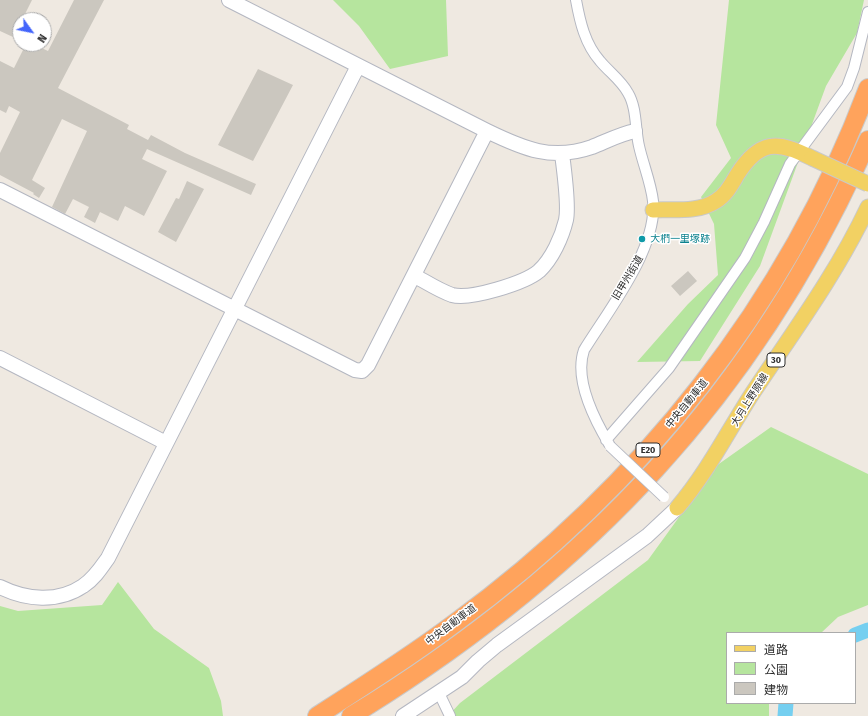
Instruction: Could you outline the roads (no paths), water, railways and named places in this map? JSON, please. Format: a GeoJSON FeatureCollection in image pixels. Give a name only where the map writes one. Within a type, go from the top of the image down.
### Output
{"type":"FeatureCollection","features":[{"type":"Feature","properties":{"kind":"highway","name":"中央自動車道"},"geometry":{"type":"LineString","coordinates":[[317,716],[420,648],[496,592],[567,531],[602,497],[667,428],[723,358],[774,282],[831,178],[854,127],[868,88]]}},
{"type":"Feature","properties":{"kind":"highway","name":"中央自動車道"},"geometry":{"type":"LineString","coordinates":[[351,716],[434,663],[512,605],[583,543],[650,476],[682,440],[739,368],[791,291],[832,216],[868,140]]}},
{"type":"Feature","properties":{"kind":"main road"},"geometry":{"type":"LineString","coordinates":[[653,210],[694,209],[710,204],[724,195],[749,157],[754,153],[773,146],[805,154],[868,184]]}},
{"type":"Feature","properties":{"kind":"main road","name":"大月上野原線"},"geometry":{"type":"LineString","coordinates":[[677,508],[703,476],[740,414],[806,315],[833,272],[868,207]]}},
{"type":"Feature","properties":{"kind":"street"},"geometry":{"type":"LineString","coordinates":[[230,0],[487,132],[527,149],[538,152],[562,154],[579,151],[635,131]]}},
{"type":"Feature","properties":{"kind":"street","name":"旧甲州街道"},"geometry":{"type":"LineString","coordinates":[[576,0],[580,23],[591,49],[628,93],[634,112],[635,131],[653,202],[650,230],[643,253],[584,350],[581,359],[582,381],[599,430],[608,443],[677,508]]}},
{"type":"Feature","properties":{"kind":"street"},"geometry":{"type":"LineString","coordinates":[[608,443],[669,368],[745,258],[764,222],[790,164],[805,154],[846,87],[854,68],[868,12]]}},
{"type":"Feature","properties":{"kind":"street"},"geometry":{"type":"LineString","coordinates":[[0,587],[14,593],[41,598],[58,596],[83,586],[97,573],[108,558],[358,66]]}},
{"type":"Feature","properties":{"kind":"street"},"geometry":{"type":"LineString","coordinates":[[0,190],[355,370],[362,370],[368,365],[487,132]]}},
{"type":"Feature","properties":{"kind":"street"},"geometry":{"type":"LineString","coordinates":[[414,276],[452,295],[466,297],[517,282],[537,272],[546,264],[563,232],[566,218],[562,154]]}},
{"type":"Feature","properties":{"kind":"street"},"geometry":{"type":"LineString","coordinates":[[0,358],[166,443]]}},
{"type":"Feature","properties":{"kind":"street"},"geometry":{"type":"LineString","coordinates":[[403,716],[462,677],[497,645],[647,536],[677,508]]}},
{"type":"Feature","properties":{"kind":"street"},"geometry":{"type":"LineString","coordinates":[[439,693],[450,716]]}},
{"type":"Feature","properties":{"kind":"waterway"},"geometry":{"type":"LineString","coordinates":[[856,635],[868,630]]}},
{"type":"Feature","properties":{"kind":"waterway"},"geometry":{"type":"LineString","coordinates":[[785,716],[786,704]]}},
{"type":"Feature","properties":{"kind":"place","name":"大椚一里塚跡"},"geometry":{"type":"Point","coordinates":[642,239]}}]}
